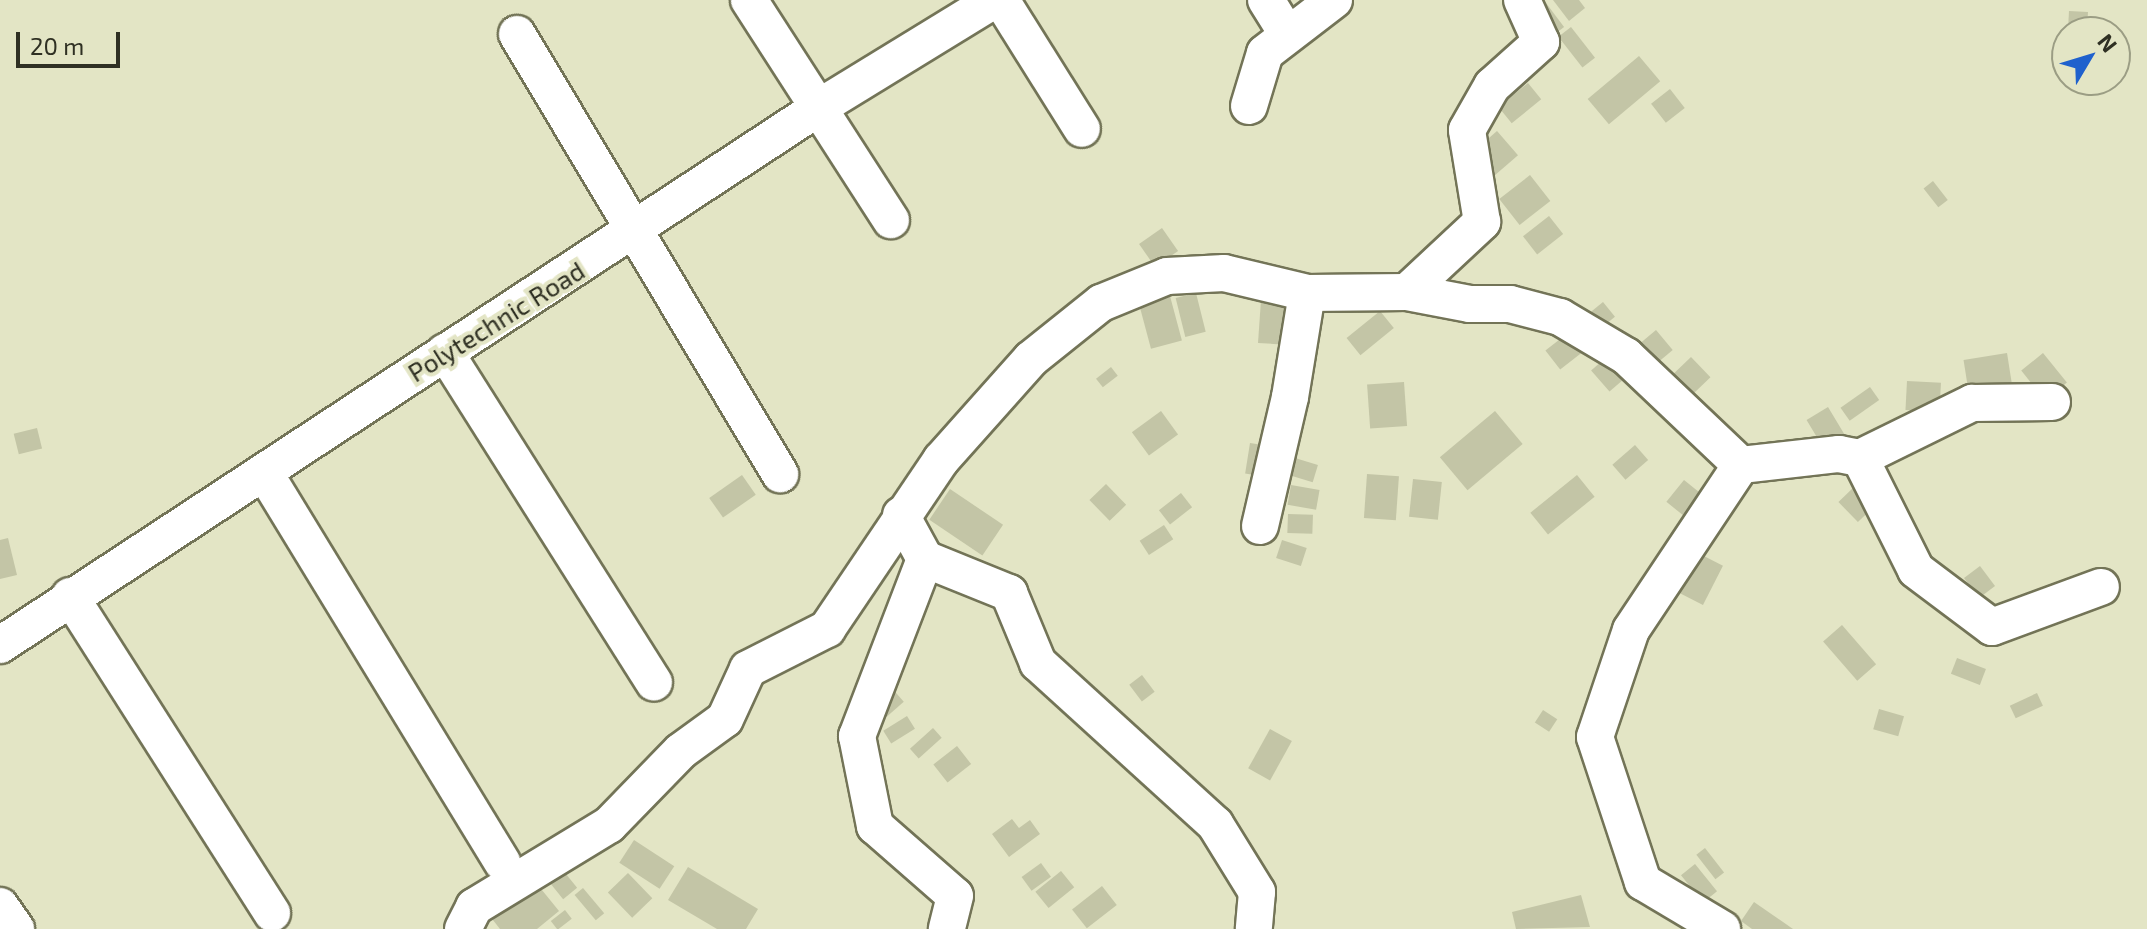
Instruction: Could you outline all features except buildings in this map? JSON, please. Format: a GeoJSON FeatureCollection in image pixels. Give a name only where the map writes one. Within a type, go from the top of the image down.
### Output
{"type":"FeatureCollection","features":[{"type":"Feature","properties":{"kind":"street"},"geometry":{"type":"LineString","coordinates":[[749,0],[891,220]]}},
{"type":"Feature","properties":{"kind":"street","name":"Polytechnic Road"},"geometry":{"type":"LineString","coordinates":[[0,645],[70,596],[445,352],[637,232],[818,108],[994,0]]}},
{"type":"Feature","properties":{"kind":"street"},"geometry":{"type":"LineString","coordinates":[[1001,0],[1082,129]]}},
{"type":"Feature","properties":{"kind":"street"},"geometry":{"type":"LineString","coordinates":[[1249,106],[1265,53],[1334,0]]}},
{"type":"Feature","properties":{"kind":"street"},"geometry":{"type":"LineString","coordinates":[[1407,292],[1482,222],[1467,130],[1492,86],[1541,42],[1522,0]]}},
{"type":"Feature","properties":{"kind":"street"},"geometry":{"type":"LineString","coordinates":[[517,34],[780,474]]}},
{"type":"Feature","properties":{"kind":"street"},"geometry":{"type":"LineString","coordinates":[[463,929],[474,907],[609,825],[681,751],[725,719],[748,669],[827,629],[901,515],[941,460],[1031,359],[1101,303],[1167,276],[1224,273],[1307,293],[1407,292],[1470,304],[1510,304],[1560,317],[1626,356],[1741,465],[1839,454],[1860,458],[1972,403],[2052,402]]}},
{"type":"Feature","properties":{"kind":"street"},"geometry":{"type":"LineString","coordinates":[[1260,526],[1290,397],[1307,293]]}},
{"type":"Feature","properties":{"kind":"street"},"geometry":{"type":"LineString","coordinates":[[445,352],[654,682]]}},
{"type":"Feature","properties":{"kind":"street"},"geometry":{"type":"LineString","coordinates":[[1860,458],[1916,570],[1992,627],[2101,587]]}},
{"type":"Feature","properties":{"kind":"street"},"geometry":{"type":"LineString","coordinates":[[1722,929],[1643,882],[1595,737],[1631,630],[1741,465]]}},
{"type":"Feature","properties":{"kind":"street"},"geometry":{"type":"LineString","coordinates":[[264,472],[502,862]]}},
{"type":"Feature","properties":{"kind":"street"},"geometry":{"type":"LineString","coordinates":[[901,515],[925,559],[1009,593],[1038,663],[1215,824],[1257,892],[1254,929]]}},
{"type":"Feature","properties":{"kind":"street"},"geometry":{"type":"LineString","coordinates":[[925,559],[857,736],[875,826],[955,896],[947,929]]}},
{"type":"Feature","properties":{"kind":"street"},"geometry":{"type":"LineString","coordinates":[[70,596],[272,913]]}},
{"type":"Feature","properties":{"kind":"street"},"geometry":{"type":"LineString","coordinates":[[0,906],[16,929]]}}]}
